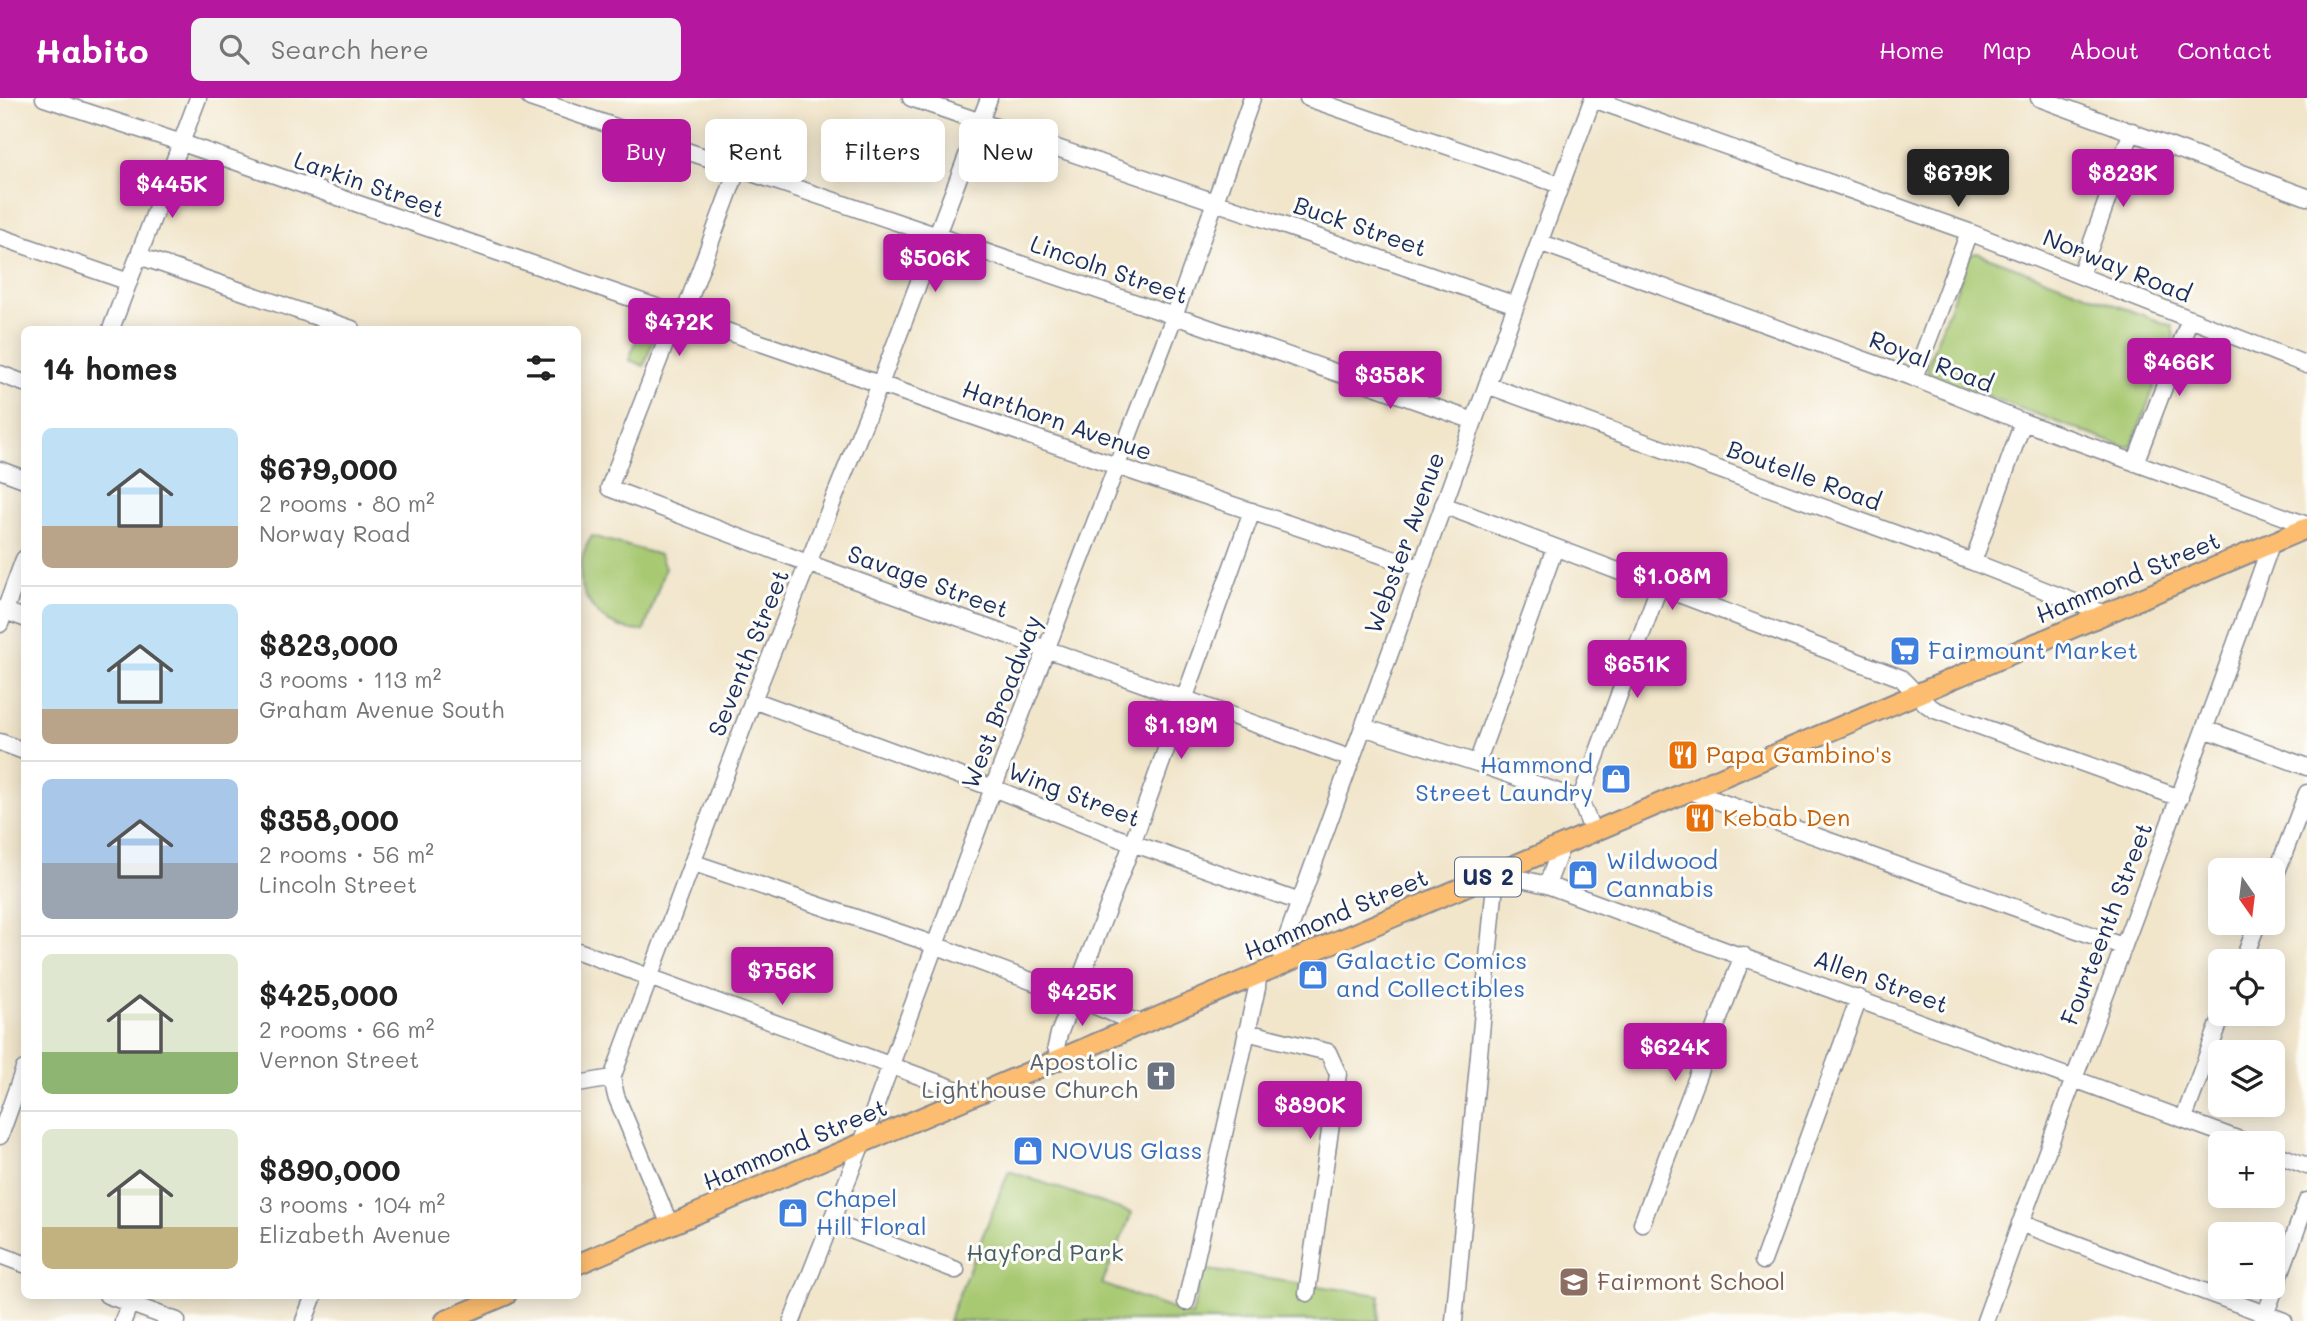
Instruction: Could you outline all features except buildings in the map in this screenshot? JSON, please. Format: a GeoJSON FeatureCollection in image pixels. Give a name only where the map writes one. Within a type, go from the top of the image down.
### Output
{"type":"FeatureCollection","features":[{"type":"Feature","properties":{"kind":"main road","name":"Hammond Street"},"geometry":{"type":"LineString","coordinates":[[581,1264],[2307,527]]}},
{"type":"Feature","properties":{"kind":"main road"},"geometry":{"type":"LineString","coordinates":[[445,1321],[497,1299]]}},
{"type":"Feature","properties":{"kind":"street","name":"Larkin Street"},"geometry":{"type":"LineString","coordinates":[[44,98],[679,315]]}},
{"type":"Feature","properties":{"kind":"street"},"geometry":{"type":"LineString","coordinates":[[112,326],[198,98]]}},
{"type":"Feature","properties":{"kind":"street","name":"Lincoln Street"},"geometry":{"type":"LineString","coordinates":[[530,98],[705,157]]}},
{"type":"Feature","properties":{"kind":"street","name":"Buck Street"},"geometry":{"type":"LineString","coordinates":[[911,98],[971,119]]}},
{"type":"Feature","properties":{"kind":"street","name":"Seventh Street"},"geometry":{"type":"LineString","coordinates":[[981,119],[989,98]]}},
{"type":"Feature","properties":{"kind":"street","name":"West Broadway"},"geometry":{"type":"LineString","coordinates":[[792,1321],[862,1143],[993,788],[1174,317],[1252,98]]}},
{"type":"Feature","properties":{"kind":"street"},"geometry":{"type":"LineString","coordinates":[[1308,98],[1560,185]]}},
{"type":"Feature","properties":{"kind":"street","name":"Webster Avenue"},"geometry":{"type":"LineString","coordinates":[[1281,965],[1282,951],[1593,98]]}},
{"type":"Feature","properties":{"kind":"street","name":"Norway Road"},"geometry":{"type":"LineString","coordinates":[[1593,98],[1969,232],[2307,365]]}},
{"type":"Feature","properties":{"kind":"street"},"geometry":{"type":"LineString","coordinates":[[2039,98],[2307,197]]}},
{"type":"Feature","properties":{"kind":"street"},"geometry":{"type":"LineString","coordinates":[[2080,275],[2132,131]]}},
{"type":"Feature","properties":{"kind":"street","name":"Buck Street"},"geometry":{"type":"LineString","coordinates":[[1058,148],[1516,305]]}},
{"type":"Feature","properties":{"kind":"street","name":"Seventh Street"},"geometry":{"type":"LineString","coordinates":[[612,1078],[753,700],[810,564],[959,179]]}},
{"type":"Feature","properties":{"kind":"street"},"geometry":{"type":"LineString","coordinates":[[679,315],[688,303],[733,182]]}},
{"type":"Feature","properties":{"kind":"street","name":"Lincoln Street"},"geometry":{"type":"LineString","coordinates":[[779,182],[1474,421]]}},
{"type":"Feature","properties":{"kind":"street"},"geometry":{"type":"LineString","coordinates":[[1914,378],[1969,232]]}},
{"type":"Feature","properties":{"kind":"street"},"geometry":{"type":"LineString","coordinates":[[0,237],[129,282]]}},
{"type":"Feature","properties":{"kind":"street","name":"Royal Road"},"geometry":{"type":"LineString","coordinates":[[1539,242],[1914,378],[2023,422],[2307,527]]}},
{"type":"Feature","properties":{"kind":"street"},"geometry":{"type":"LineString","coordinates":[[139,256],[343,326]]}},
{"type":"Feature","properties":{"kind":"street","name":"Harthorn Avenue"},"geometry":{"type":"LineString","coordinates":[[679,315],[1420,568]]}},
{"type":"Feature","properties":{"kind":"street","name":"Savage Street"},"geometry":{"type":"LineString","coordinates":[[679,315],[671,329],[609,488],[810,564],[1352,758]]}},
{"type":"Feature","properties":{"kind":"street"},"geometry":{"type":"LineString","coordinates":[[2134,463],[2190,319]]}},
{"type":"Feature","properties":{"kind":"street"},"geometry":{"type":"LineString","coordinates":[[0,374],[21,382]]}},
{"type":"Feature","properties":{"kind":"street","name":"Boutelle Road"},"geometry":{"type":"LineString","coordinates":[[1487,385],[1973,562],[2105,614]]}},
{"type":"Feature","properties":{"kind":"street"},"geometry":{"type":"LineString","coordinates":[[1973,562],[2023,422]]}},
{"type":"Feature","properties":{"kind":"street"},"geometry":{"type":"LineString","coordinates":[[0,470],[21,478]]}},
{"type":"Feature","properties":{"kind":"street"},"geometry":{"type":"LineString","coordinates":[[1443,505],[1901,678],[1929,706],[1938,711],[2180,798]]}},
{"type":"Feature","properties":{"kind":"street"},"geometry":{"type":"LineString","coordinates":[[1060,1059],[1056,1047],[1252,510]]}},
{"type":"Feature","properties":{"kind":"street","name":"Fourteenth Street"},"geometry":{"type":"LineString","coordinates":[[1985,1321],[2073,1077],[2180,798],[2271,544]]}},
{"type":"Feature","properties":{"kind":"street"},"geometry":{"type":"LineString","coordinates":[[1477,763],[1555,548]]}},
{"type":"Feature","properties":{"kind":"street"},"geometry":{"type":"LineString","coordinates":[[21,567],[2,615],[21,618]]}},
{"type":"Feature","properties":{"kind":"street"},"geometry":{"type":"LineString","coordinates":[[1593,832],[1580,800],[1659,587]]}},
{"type":"Feature","properties":{"kind":"street","name":"Wing Street"},"geometry":{"type":"LineString","coordinates":[[753,700],[1300,902]]}},
{"type":"Feature","properties":{"kind":"street"},"geometry":{"type":"LineString","coordinates":[[1363,727],[1477,763],[1580,800]]}},
{"type":"Feature","properties":{"kind":"street"},"geometry":{"type":"LineString","coordinates":[[2205,729],[2307,767]]}},
{"type":"Feature","properties":{"kind":"street"},"geometry":{"type":"LineString","coordinates":[[0,742],[21,750]]}},
{"type":"Feature","properties":{"kind":"street"},"geometry":{"type":"LineString","coordinates":[[1690,791],[2122,946]]}},
{"type":"Feature","properties":{"kind":"street"},"geometry":{"type":"LineString","coordinates":[[2282,858],[2307,793]]}},
{"type":"Feature","properties":{"kind":"street"},"geometry":{"type":"LineString","coordinates":[[1548,885],[1562,845]]}},
{"type":"Feature","properties":{"kind":"street"},"geometry":{"type":"LineString","coordinates":[[694,863],[934,945],[1143,1023]]}},
{"type":"Feature","properties":{"kind":"street"},"geometry":{"type":"LineString","coordinates":[[1454,1321],[1496,873]]}},
{"type":"Feature","properties":{"kind":"street","name":"Allen Street"},"geometry":{"type":"LineString","coordinates":[[1496,873],[1548,885],[2217,1131]]}},
{"type":"Feature","properties":{"kind":"street"},"geometry":{"type":"LineString","coordinates":[[581,952],[974,1096]]}},
{"type":"Feature","properties":{"kind":"street"},"geometry":{"type":"LineString","coordinates":[[1642,1223],[1743,955]]}},
{"type":"Feature","properties":{"kind":"street"},"geometry":{"type":"LineString","coordinates":[[1186,1302],[1258,975]]}},
{"type":"Feature","properties":{"kind":"street"},"geometry":{"type":"LineString","coordinates":[[1763,1261],[1858,998]]}},
{"type":"Feature","properties":{"kind":"street"},"geometry":{"type":"LineString","coordinates":[[2184,1118],[2218,1026]]}},
{"type":"Feature","properties":{"kind":"street"},"geometry":{"type":"LineString","coordinates":[[1246,1032],[1328,1052],[1338,1074],[1307,1293]]}},
{"type":"Feature","properties":{"kind":"street"},"geometry":{"type":"LineString","coordinates":[[581,1083],[612,1078],[670,1225]]}},
{"type":"Feature","properties":{"kind":"street"},"geometry":{"type":"LineString","coordinates":[[0,1136],[18,1104],[21,1086]]}},
{"type":"Feature","properties":{"kind":"street"},"geometry":{"type":"LineString","coordinates":[[2285,1158],[2307,1166]]}},
{"type":"Feature","properties":{"kind":"street"},"geometry":{"type":"LineString","coordinates":[[2264,1317],[2307,1201]]}},
{"type":"Feature","properties":{"kind":"street"},"geometry":{"type":"LineString","coordinates":[[830,1222],[956,1270]]}},
{"type":"Feature","properties":{"kind":"street"},"geometry":{"type":"LineString","coordinates":[[2020,1223],[2264,1317],[2284,1321]]}},
{"type":"Feature","properties":{"kind":"street"},"geometry":{"type":"LineString","coordinates":[[0,1255],[21,1263]]}},
{"type":"Feature","properties":{"kind":"street"},"geometry":{"type":"LineString","coordinates":[[123,1321],[131,1299],[177,1321]]}},
{"type":"Feature","properties":{"kind":"street"},"geometry":{"type":"LineString","coordinates":[[304,1321],[312,1299]]}},
{"type":"Feature","properties":{"kind":"green space"},"geometry":{"type":"Polygon","coordinates":[[[1977,253],[2172,326],[2174,336],[2132,445],[2124,447],[1928,374],[1927,366],[1968,259],[1977,253]]]}},
{"type":"Feature","properties":{"kind":"green space"},"geometry":{"type":"Polygon","coordinates":[[[643,322],[658,327],[644,366],[629,360],[643,322]]]}},
{"type":"Feature","properties":{"kind":"green space"},"geometry":{"type":"Polygon","coordinates":[[[592,536],[660,555],[665,568],[644,631],[626,629],[610,622],[597,613],[588,600],[582,585],[581,569],[584,553],[592,536]]]}},
{"type":"Feature","properties":{"kind":"green space","name":"Hayford Park"},"geometry":{"type":"Polygon","coordinates":[[[1009,1171],[1132,1213],[1102,1284],[1192,1316],[1202,1269],[1380,1295],[1378,1321],[948,1321],[1009,1171]]]}},
{"type":"Feature","properties":{"kind":"place","name":"Fairmount Market"},"geometry":{"type":"Point","coordinates":[1905,651]}},
{"type":"Feature","properties":{"kind":"place","name":"Papa Gambino's"},"geometry":{"type":"Point","coordinates":[1683,755]}},
{"type":"Feature","properties":{"kind":"place","name":"Hammond Street Laundry"},"geometry":{"type":"Point","coordinates":[1616,779]}},
{"type":"Feature","properties":{"kind":"place","name":"Kebab Den"},"geometry":{"type":"Point","coordinates":[1700,818]}},
{"type":"Feature","properties":{"kind":"place","name":"Wildwood Cannabis"},"geometry":{"type":"Point","coordinates":[1583,875]}},
{"type":"Feature","properties":{"kind":"place","name":"Galactic Comics and Collectibles"},"geometry":{"type":"Point","coordinates":[1313,975]}},
{"type":"Feature","properties":{"kind":"place","name":"Apostolic Lighthouse Church"},"geometry":{"type":"Point","coordinates":[1161,1076]}},
{"type":"Feature","properties":{"kind":"place","name":"NOVUS Glass"},"geometry":{"type":"Point","coordinates":[1028,1151]}},
{"type":"Feature","properties":{"kind":"place","name":"Chapel Hill Floral"},"geometry":{"type":"Point","coordinates":[793,1213]}},
{"type":"Feature","properties":{"kind":"place","name":"Fairmont School"},"geometry":{"type":"Point","coordinates":[1574,1282]}}]}
